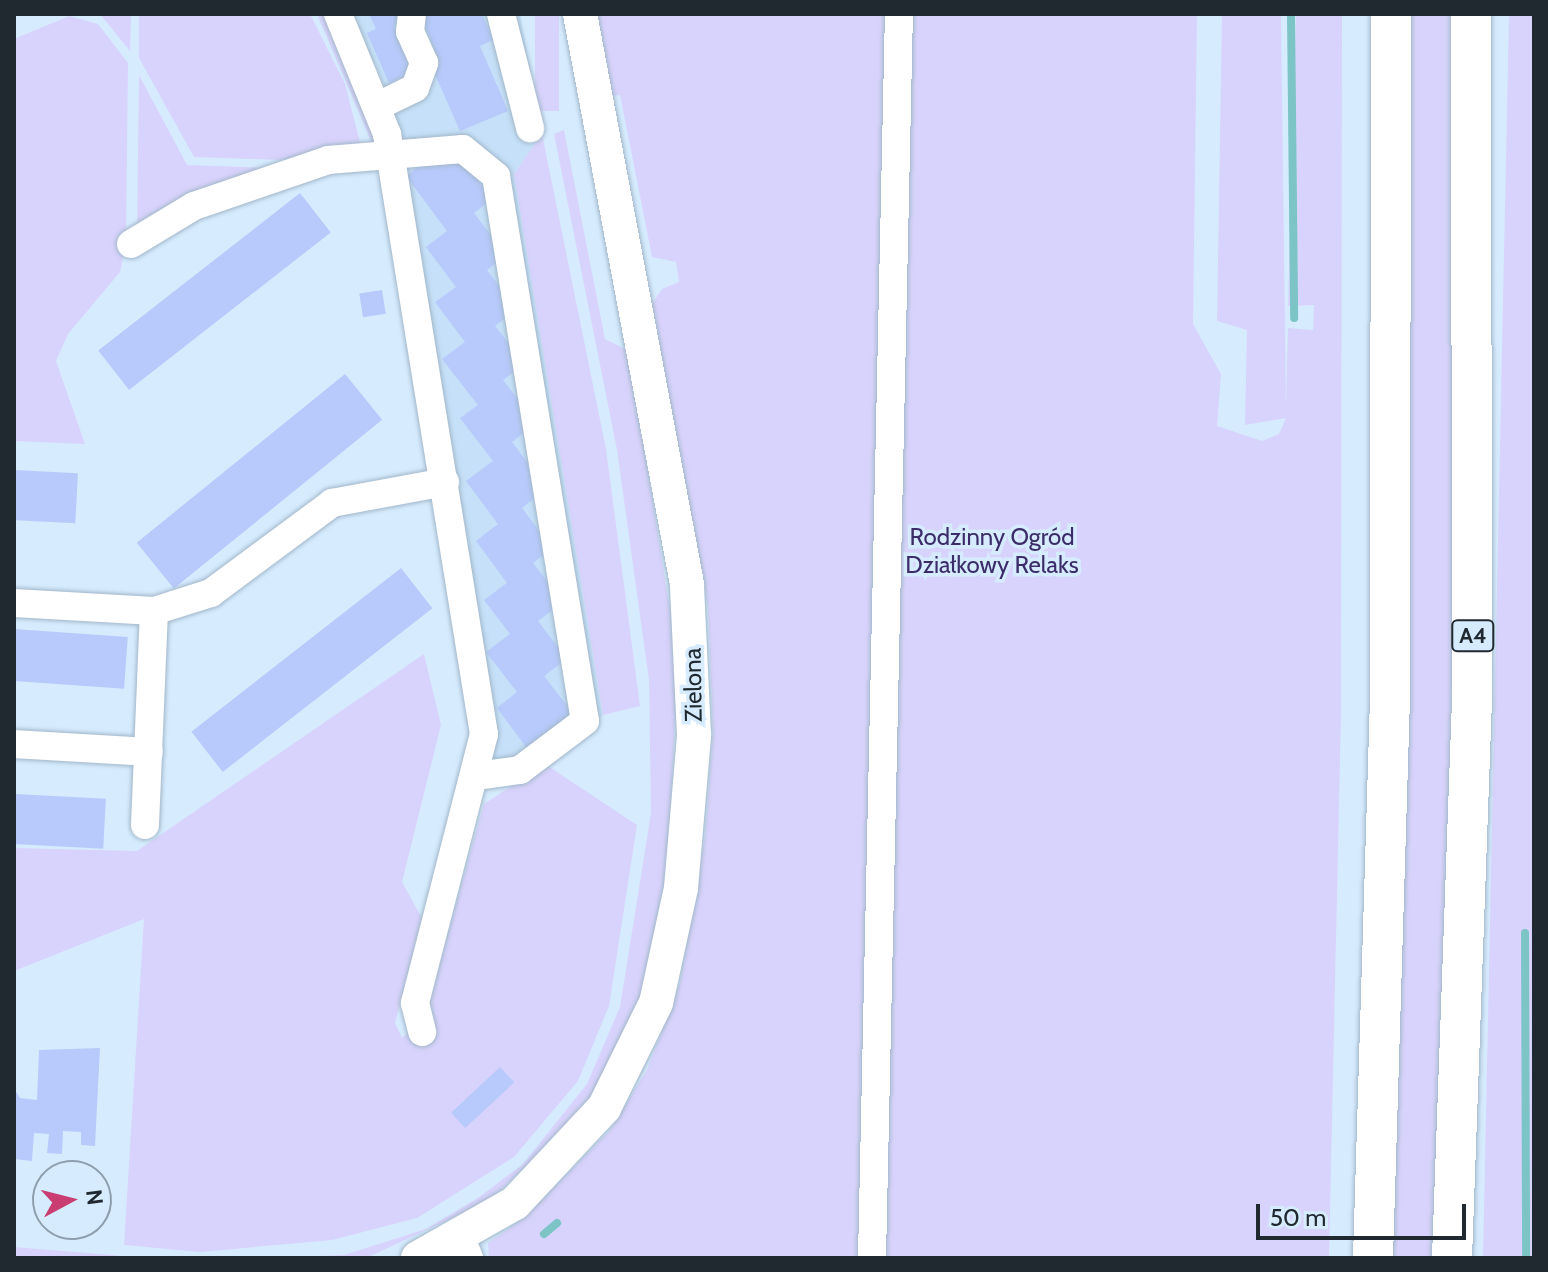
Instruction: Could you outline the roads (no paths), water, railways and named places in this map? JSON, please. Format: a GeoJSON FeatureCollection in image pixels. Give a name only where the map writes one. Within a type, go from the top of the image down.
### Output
{"type":"FeatureCollection","features":[{"type":"Feature","properties":{"kind":"highway"},"geometry":{"type":"LineString","coordinates":[[1373,1258],[1390,729],[1391,14]]}},
{"type":"Feature","properties":{"kind":"highway","name":"A4"},"geometry":{"type":"LineString","coordinates":[[1452,1258],[1472,668],[1471,14]]}},
{"type":"Feature","properties":{"kind":"main road","name":"Zielona"},"geometry":{"type":"LineString","coordinates":[[418,1258],[465,1248],[556,1165],[632,1061],[670,950],[690,801],[694,687],[685,568],[580,14]]}},
{"type":"Feature","properties":{"kind":"lane"},"geometry":{"type":"LineString","coordinates":[[338,14],[380,105],[445,482],[484,734],[477,776],[415,1003],[422,1032]]}},
{"type":"Feature","properties":{"kind":"lane"},"geometry":{"type":"LineString","coordinates":[[380,105],[415,88],[424,63],[410,32],[412,14]]}},
{"type":"Feature","properties":{"kind":"lane"},"geometry":{"type":"LineString","coordinates":[[501,14],[530,128]]}},
{"type":"Feature","properties":{"kind":"lane"},"geometry":{"type":"LineString","coordinates":[[872,1258],[899,14]]}},
{"type":"Feature","properties":{"kind":"lane"},"geometry":{"type":"LineString","coordinates":[[131,244],[194,206],[281,173],[390,156],[463,149],[496,176],[504,192],[585,721],[520,770],[477,776]]}},
{"type":"Feature","properties":{"kind":"lane"},"geometry":{"type":"LineString","coordinates":[[14,603],[154,611],[211,593],[332,503],[445,482]]}},
{"type":"Feature","properties":{"kind":"lane"},"geometry":{"type":"LineString","coordinates":[[145,825],[154,611]]}},
{"type":"Feature","properties":{"kind":"lane"},"geometry":{"type":"LineString","coordinates":[[14,744],[149,752]]}},
{"type":"Feature","properties":{"kind":"waterway"},"geometry":{"type":"LineString","coordinates":[[1291,14],[1294,318]]}},
{"type":"Feature","properties":{"kind":"waterway"},"geometry":{"type":"LineString","coordinates":[[1525,933],[1526,1258]]}},
{"type":"Feature","properties":{"kind":"waterway"},"geometry":{"type":"LineString","coordinates":[[544,1234],[557,1223]]}},
{"type":"Feature","properties":{"kind":"park label","name":"Rodzinny Ogród Działkowy Relaks"},"geometry":{"type":"Point","coordinates":[992,551]}}]}
